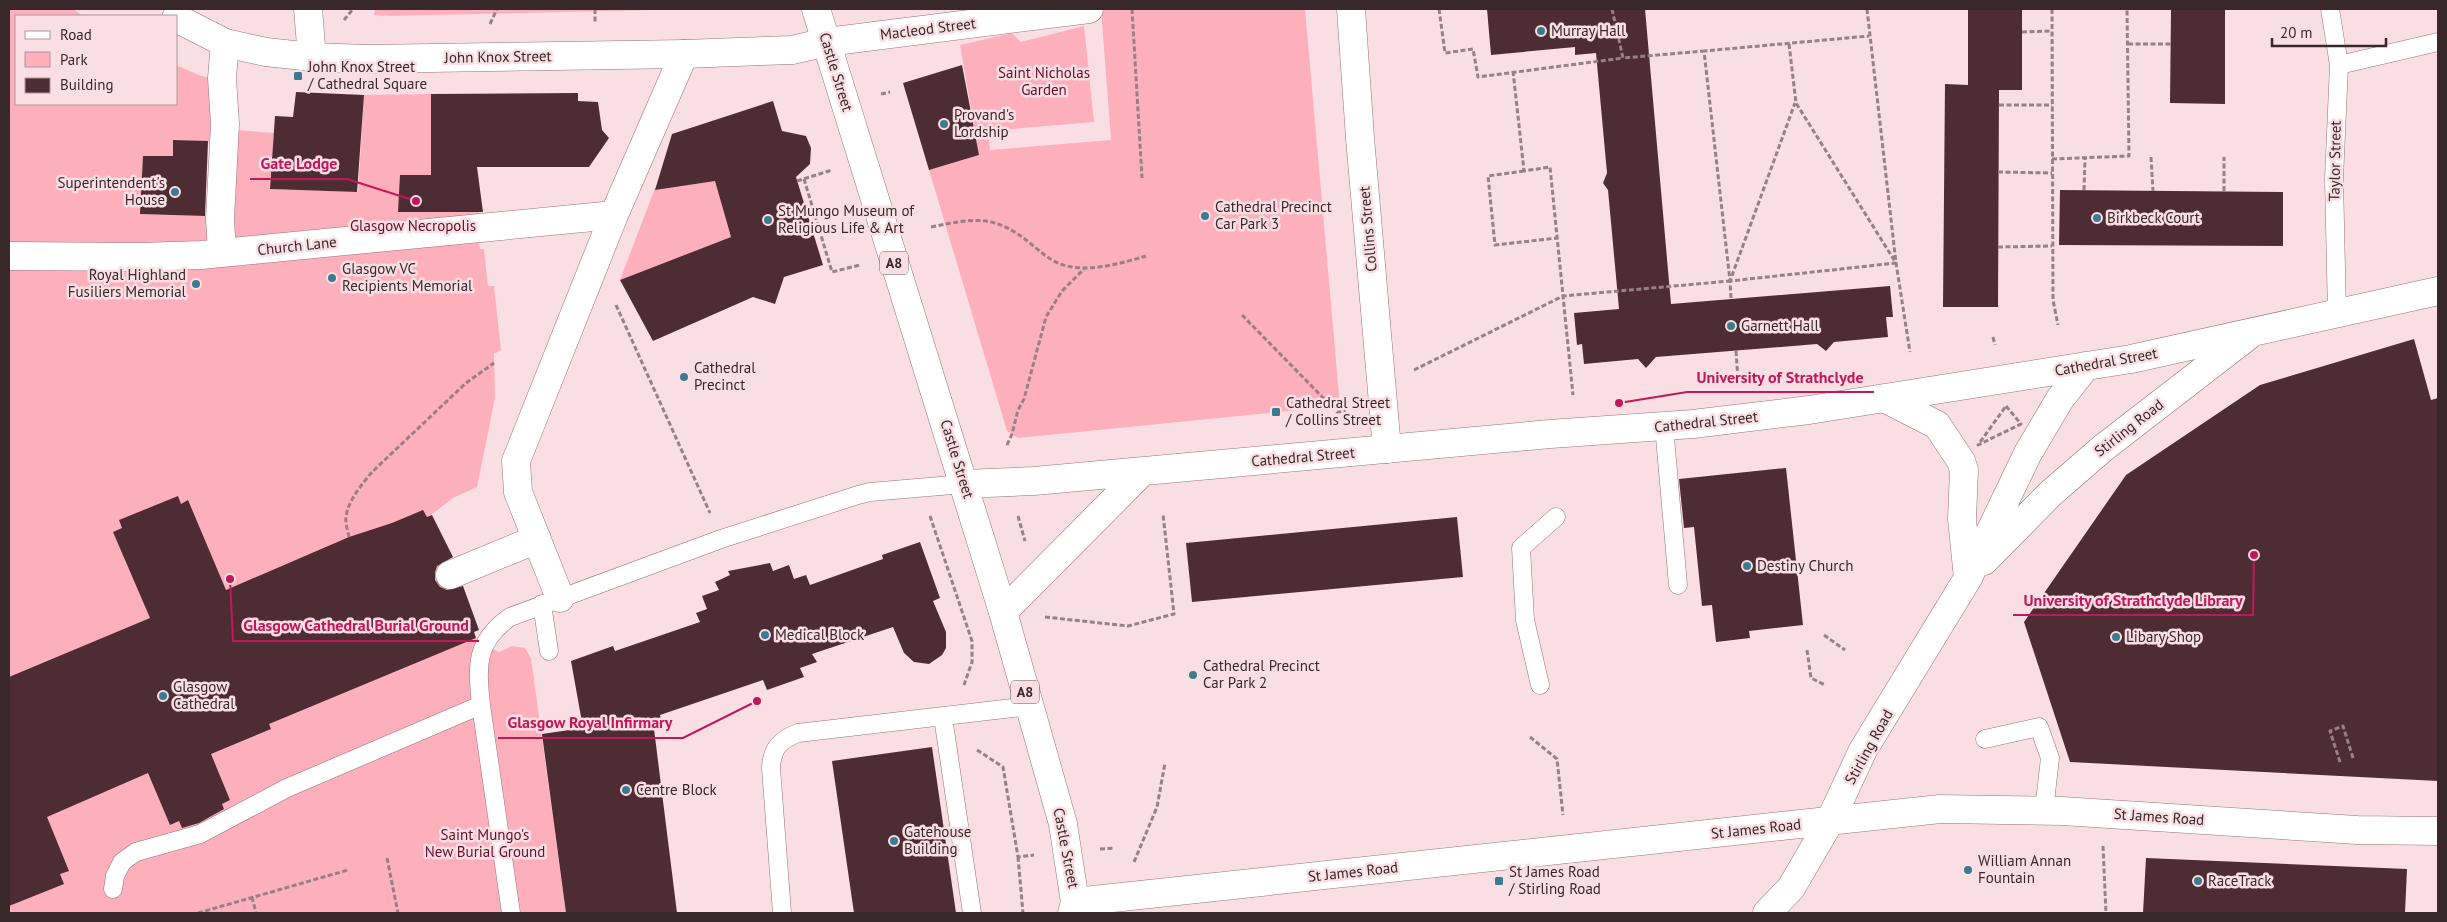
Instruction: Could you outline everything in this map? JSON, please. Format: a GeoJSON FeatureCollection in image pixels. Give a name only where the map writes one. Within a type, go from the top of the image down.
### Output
{"type":"FeatureCollection","features":[{"type":"Feature","properties":{"kind":"street"},"geometry":{"type":"LineString","coordinates":[[157,9],[170,15]]}},
{"type":"Feature","properties":{"kind":"street"},"geometry":{"type":"LineString","coordinates":[[308,9],[312,57]]}},
{"type":"Feature","properties":{"kind":"street","name":"Castle Street"},"geometry":{"type":"LineString","coordinates":[[816,9],[891,256],[1003,612],[1063,824],[1076,910]]}},
{"type":"Feature","properties":{"kind":"street","name":"Macleod Street"},"geometry":{"type":"LineString","coordinates":[[827,42],[1089,9]]}},
{"type":"Feature","properties":{"kind":"street","name":"Collins Street"},"geometry":{"type":"LineString","coordinates":[[1351,9],[1388,449]]}},
{"type":"Feature","properties":{"kind":"street","name":"John Knox Street"},"geometry":{"type":"LineString","coordinates":[[178,19],[225,43],[266,52],[367,60],[792,50],[827,42]]}},
{"type":"Feature","properties":{"kind":"street"},"geometry":{"type":"LineString","coordinates":[[222,253],[220,220],[225,124],[222,78],[225,43]]}},
{"type":"Feature","properties":{"kind":"street"},"geometry":{"type":"LineString","coordinates":[[551,601],[537,539],[518,492],[516,461],[588,278],[684,54]]}},
{"type":"Feature","properties":{"kind":"street","name":"Church Lane"},"geometry":{"type":"LineString","coordinates":[[9,256],[141,257],[222,253],[614,216]]}},
{"type":"Feature","properties":{"kind":"street","name":"Cathedral Street"},"geometry":{"type":"LineString","coordinates":[[964,484],[1034,481],[1664,426],[1809,410],[2131,359],[2438,291]]}},
{"type":"Feature","properties":{"kind":"street","name":"Stirling Road"},"geometry":{"type":"LineString","coordinates":[[1968,578],[2050,494],[2096,453],[2255,331]]}},
{"type":"Feature","properties":{"kind":"street","name":"Stirling Road"},"geometry":{"type":"LineString","coordinates":[[1767,913],[1790,888],[1830,821],[1863,750],[1968,578],[2028,452],[2060,399],[2086,366]]}},
{"type":"Feature","properties":{"kind":"street"},"geometry":{"type":"LineString","coordinates":[[1884,398],[1937,425],[1961,461],[1964,470],[1962,519],[1968,578]]}},
{"type":"Feature","properties":{"kind":"street"},"geometry":{"type":"LineString","coordinates":[[1003,612],[1143,471]]}},
{"type":"Feature","properties":{"kind":"street"},"geometry":{"type":"LineString","coordinates":[[450,574],[537,539]]}},
{"type":"Feature","properties":{"kind":"street","name":"St James Road"},"geometry":{"type":"LineString","coordinates":[[1076,910],[1940,809],[2101,813],[2357,830],[2438,831]]}},
{"type":"Feature","properties":{"kind":"lane","name":"Taylor Street"},"geometry":{"type":"LineString","coordinates":[[2330,9],[2339,65],[2334,179],[2336,314]]}},
{"type":"Feature","properties":{"kind":"lane"},"geometry":{"type":"LineString","coordinates":[[2339,65],[2438,42]]}},
{"type":"Feature","properties":{"kind":"lane"},"geometry":{"type":"LineString","coordinates":[[1664,426],[1678,585]]}},
{"type":"Feature","properties":{"kind":"lane"},"geometry":{"type":"LineString","coordinates":[[511,913],[481,705],[478,671],[480,653],[497,626],[510,617],[551,601],[722,539],[870,492],[964,484]]}},
{"type":"Feature","properties":{"kind":"lane"},"geometry":{"type":"LineString","coordinates":[[1540,685],[1525,620],[1521,548],[1556,517]]}},
{"type":"Feature","properties":{"kind":"lane"},"geometry":{"type":"LineString","coordinates":[[549,651],[551,601]]}},
{"type":"Feature","properties":{"kind":"lane"},"geometry":{"type":"LineString","coordinates":[[113,889],[115,876],[122,862],[136,852],[200,834],[287,788],[481,705]]}},
{"type":"Feature","properties":{"kind":"lane"},"geometry":{"type":"LineString","coordinates":[[782,913],[771,768],[771,757],[776,745],[785,738],[798,733],[943,718],[1030,706]]}},
{"type":"Feature","properties":{"kind":"lane"},"geometry":{"type":"LineString","coordinates":[[943,718],[972,913]]}},
{"type":"Feature","properties":{"kind":"lane"},"geometry":{"type":"LineString","coordinates":[[1985,740],[2039,727],[2050,758],[2044,811]]}},
{"type":"Feature","properties":{"kind":"path"},"geometry":{"type":"LineString","coordinates":[[1132,9],[1142,178]]}},
{"type":"Feature","properties":{"kind":"path"},"geometry":{"type":"LineString","coordinates":[[1439,9],[1445,53],[1473,49],[1478,77],[1623,58],[1869,36]]}},
{"type":"Feature","properties":{"kind":"path"},"geometry":{"type":"LineString","coordinates":[[1612,9],[1623,58]]}},
{"type":"Feature","properties":{"kind":"path"},"geometry":{"type":"LineString","coordinates":[[1867,9],[1896,263],[1910,352]]}},
{"type":"Feature","properties":{"kind":"path"},"geometry":{"type":"LineString","coordinates":[[2052,9],[2053,300],[2058,325]]}},
{"type":"Feature","properties":{"kind":"path"},"geometry":{"type":"LineString","coordinates":[[2052,159],[2129,156],[2127,9]]}},
{"type":"Feature","properties":{"kind":"path"},"geometry":{"type":"LineString","coordinates":[[2022,32],[2052,31]]}},
{"type":"Feature","properties":{"kind":"path"},"geometry":{"type":"LineString","coordinates":[[1789,44],[1796,102],[1896,263]]}},
{"type":"Feature","properties":{"kind":"path"},"geometry":{"type":"LineString","coordinates":[[2128,44],[2171,44]]}},
{"type":"Feature","properties":{"kind":"path"},"geometry":{"type":"LineString","coordinates":[[1704,51],[1731,298]]}},
{"type":"Feature","properties":{"kind":"path"},"geometry":{"type":"LineString","coordinates":[[1513,71],[1524,171]]}},
{"type":"Feature","properties":{"kind":"path"},"geometry":{"type":"LineString","coordinates":[[881,94],[890,92]]}},
{"type":"Feature","properties":{"kind":"path"},"geometry":{"type":"LineString","coordinates":[[1730,282],[1796,102]]}},
{"type":"Feature","properties":{"kind":"path"},"geometry":{"type":"LineString","coordinates":[[1999,105],[2052,105]]}},
{"type":"Feature","properties":{"kind":"path"},"geometry":{"type":"LineString","coordinates":[[2151,156],[2153,191]]}},
{"type":"Feature","properties":{"kind":"path"},"geometry":{"type":"LineString","coordinates":[[2224,157],[2224,191]]}},
{"type":"Feature","properties":{"kind":"path"},"geometry":{"type":"LineString","coordinates":[[2084,190],[2085,158]]}},
{"type":"Feature","properties":{"kind":"path"},"geometry":{"type":"LineString","coordinates":[[1557,238],[1495,245],[1488,176],[1550,167],[1573,395]]}},
{"type":"Feature","properties":{"kind":"path"},"geometry":{"type":"LineString","coordinates":[[1998,172],[2052,173]]}},
{"type":"Feature","properties":{"kind":"path"},"geometry":{"type":"LineString","coordinates":[[797,180],[813,175]]}},
{"type":"Feature","properties":{"kind":"path"},"geometry":{"type":"LineString","coordinates":[[804,179],[829,264]]}},
{"type":"Feature","properties":{"kind":"path"},"geometry":{"type":"LineString","coordinates":[[931,227],[960,221],[981,220],[1003,224],[1014,230],[1049,258],[1065,266],[1084,268],[1146,256]]}},
{"type":"Feature","properties":{"kind":"path"},"geometry":{"type":"LineString","coordinates":[[1998,247],[2052,246]]}},
{"type":"Feature","properties":{"kind":"path"},"geometry":{"type":"LineString","coordinates":[[1382,386],[1563,296],[1730,282],[1896,263]]}},
{"type":"Feature","properties":{"kind":"path"},"geometry":{"type":"LineString","coordinates":[[1006,444],[1012,434],[1018,410],[1024,399],[1046,317],[1062,291],[1084,268]]}},
{"type":"Feature","properties":{"kind":"path"},"geometry":{"type":"LineString","coordinates":[[588,278],[616,305],[722,539]]}},
{"type":"Feature","properties":{"kind":"path"},"geometry":{"type":"LineString","coordinates":[[1242,315],[1337,412],[1346,411]]}},
{"type":"Feature","properties":{"kind":"path"},"geometry":{"type":"LineString","coordinates":[[1993,337],[1995,345]]}},
{"type":"Feature","properties":{"kind":"path"},"geometry":{"type":"LineString","coordinates":[[1736,351],[1738,380]]}},
{"type":"Feature","properties":{"kind":"path"},"geometry":{"type":"LineString","coordinates":[[349,537],[346,517],[361,485],[373,471],[466,383],[494,363]]}},
{"type":"Feature","properties":{"kind":"path"},"geometry":{"type":"LineString","coordinates":[[1978,445],[2006,406]]}},
{"type":"Feature","properties":{"kind":"path"},"geometry":{"type":"LineString","coordinates":[[1017,512],[1026,547]]}},
{"type":"Feature","properties":{"kind":"path"},"geometry":{"type":"LineString","coordinates":[[1042,617],[1128,626],[1174,614],[1162,514]]}},
{"type":"Feature","properties":{"kind":"path"},"geometry":{"type":"LineString","coordinates":[[1824,635],[1845,650]]}},
{"type":"Feature","properties":{"kind":"path"},"geometry":{"type":"LineString","coordinates":[[1807,650],[1811,678],[1825,685]]}},
{"type":"Feature","properties":{"kind":"path"},"geometry":{"type":"LineString","coordinates":[[2340,762],[2330,731],[2343,726],[2353,758]]}},
{"type":"Feature","properties":{"kind":"path"},"geometry":{"type":"LineString","coordinates":[[1530,738],[1557,759],[1564,818]]}},
{"type":"Feature","properties":{"kind":"path"},"geometry":{"type":"LineString","coordinates":[[1132,867],[1157,807],[1165,763]]}},
{"type":"Feature","properties":{"kind":"path"},"geometry":{"type":"LineString","coordinates":[[2101,813],[2106,913]]}},
{"type":"Feature","properties":{"kind":"path"},"geometry":{"type":"LineString","coordinates":[[1018,857],[1023,913]]}},
{"type":"Feature","properties":{"kind":"path"},"geometry":{"type":"LineString","coordinates":[[387,858],[398,913]]}},
{"type":"Feature","properties":{"kind":"path"},"geometry":{"type":"LineString","coordinates":[[198,913],[348,870]]}},
{"type":"Feature","properties":{"kind":"path"},"geometry":{"type":"LineString","coordinates":[[252,897],[256,913]]}},
{"type":"Feature","properties":{"kind":"green space"},"geometry":{"type":"Polygon","coordinates":[[[9,9],[73,9],[82,15],[15,15],[15,105],[178,105],[178,66],[201,76],[235,82],[236,130],[274,133],[270,189],[358,192],[364,95],[431,94],[431,167],[475,212],[479,212],[483,242],[479,243],[480,249],[484,249],[488,286],[494,286],[501,350],[494,354],[495,398],[477,487],[453,498],[427,518],[477,641],[499,652],[512,646],[525,648],[531,658],[566,913],[9,913],[9,9]],[[174,140],[173,156],[143,156],[141,214],[206,216],[214,142],[174,140]]]}},
{"type":"Feature","properties":{"kind":"green space"},"geometry":{"type":"Polygon","coordinates":[[[375,9],[693,9],[390,16],[374,15],[375,9]]]}},
{"type":"Feature","properties":{"kind":"green space","name":"Saint Nicholas Garden"},"geometry":{"type":"Polygon","coordinates":[[[1101,9],[1305,9],[1340,406],[1018,438],[1007,431],[929,170],[979,155],[960,45],[1012,33],[1021,42],[1084,26],[1094,122],[988,131],[990,150],[1111,140],[1101,9]]]}},
{"type":"Feature","properties":{"kind":"green space"},"geometry":{"type":"Polygon","coordinates":[[[700,126],[731,237],[620,280],[655,188],[666,188],[700,126]]]}},
{"type":"Feature","properties":{"kind":"building"},"geometry":{"type":"Polygon","coordinates":[[[1487,9],[1645,9],[1671,304],[1890,286],[1893,317],[1886,317],[1888,337],[1834,342],[1826,351],[1817,344],[1656,357],[1646,368],[1638,359],[1584,364],[1582,344],[1577,345],[1574,313],[1619,309],[1608,190],[1603,183],[1607,173],[1596,53],[1575,55],[1575,47],[1491,55],[1487,9]]]}},
{"type":"Feature","properties":{"kind":"building"},"geometry":{"type":"Polygon","coordinates":[[[1968,9],[2022,9],[2022,90],[1999,90],[1998,307],[1943,307],[1945,84],[1968,85],[1968,9]]]}},
{"type":"Feature","properties":{"kind":"building"},"geometry":{"type":"Polygon","coordinates":[[[2171,9],[2225,9],[2225,104],[2170,103],[2171,9]]]}},
{"type":"Feature","properties":{"kind":"building","name":"Provand's Lordship"},"geometry":{"type":"Polygon","coordinates":[[[962,65],[979,155],[929,170],[903,83],[962,65]]]}},
{"type":"Feature","properties":{"kind":"building"},"geometry":{"type":"Polygon","coordinates":[[[296,92],[364,95],[357,192],[270,189],[275,116],[293,117],[296,92]]]}},
{"type":"Feature","properties":{"kind":"building"},"geometry":{"type":"Polygon","coordinates":[[[578,93],[578,101],[598,102],[602,130],[609,138],[589,167],[477,167],[483,212],[398,212],[400,175],[431,175],[431,94],[578,93]]]}},
{"type":"Feature","properties":{"kind":"building","name":"St Mungo Museum of Religious Life & Art"},"geometry":{"type":"Polygon","coordinates":[[[773,101],[782,131],[806,136],[811,148],[810,164],[796,177],[823,265],[784,277],[775,304],[753,297],[653,341],[620,280],[731,237],[715,181],[655,190],[672,134],[773,101]]]}},
{"type":"Feature","properties":{"kind":"building","name":"Superintendent's House"},"geometry":{"type":"Polygon","coordinates":[[[173,140],[208,141],[205,216],[140,214],[143,156],[173,156],[173,140]]]}},
{"type":"Feature","properties":{"kind":"building"},"geometry":{"type":"Polygon","coordinates":[[[2060,190],[2283,192],[2283,246],[2059,245],[2060,190]]]}},
{"type":"Feature","properties":{"kind":"building"},"geometry":{"type":"Polygon","coordinates":[[[2414,339],[2431,400],[2438,398],[2438,781],[2070,762],[2024,622],[2126,475],[2260,385],[2414,339]]]}},
{"type":"Feature","properties":{"kind":"building","name":"Destiny Church"},"geometry":{"type":"Polygon","coordinates":[[[1786,468],[1803,625],[1749,631],[1750,638],[1716,642],[1712,605],[1702,606],[1694,527],[1684,528],[1679,479],[1786,468]]]}},
{"type":"Feature","properties":{"kind":"building","name":"Glasgow Cathedral"},"geometry":{"type":"Polygon","coordinates":[[[178,496],[181,504],[188,500],[226,590],[349,537],[392,523],[423,510],[427,517],[432,515],[453,557],[437,566],[435,580],[440,587],[447,590],[463,586],[479,630],[474,632],[476,638],[269,724],[271,729],[211,754],[230,800],[222,804],[224,809],[199,823],[182,828],[179,821],[170,825],[148,773],[47,817],[69,871],[60,874],[64,884],[9,906],[9,677],[150,618],[113,532],[122,528],[119,520],[178,496]]]}},
{"type":"Feature","properties":{"kind":"building"},"geometry":{"type":"Polygon","coordinates":[[[1457,517],[1463,577],[1192,602],[1186,543],[1457,517]]]}},
{"type":"Feature","properties":{"kind":"building","name":"Medical Block"},"geometry":{"type":"Polygon","coordinates":[[[920,542],[940,598],[933,601],[946,632],[946,648],[942,655],[929,664],[914,662],[904,653],[893,627],[812,654],[817,662],[800,668],[804,677],[767,690],[763,680],[660,715],[663,727],[654,729],[677,913],[566,913],[542,734],[583,728],[571,661],[613,646],[615,651],[700,622],[696,613],[707,609],[702,596],[719,590],[715,582],[730,575],[728,571],[770,563],[773,571],[789,565],[794,579],[806,575],[810,585],[883,559],[882,555],[920,542]]]}},
{"type":"Feature","properties":{"kind":"building","name":"Gatehouse Building"},"geometry":{"type":"Polygon","coordinates":[[[932,747],[956,913],[854,913],[832,761],[932,747]]]}},
{"type":"Feature","properties":{"kind":"building"},"geometry":{"type":"Polygon","coordinates":[[[2146,858],[2407,869],[2405,913],[2143,913],[2146,858]]]}},
{"type":"Feature","properties":{"kind":"place","name":"Murray Hall"},"geometry":{"type":"Point","coordinates":[1541,31]}},
{"type":"Feature","properties":{"kind":"place","name":"John Knox Street / Cathedral Square"},"geometry":{"type":"Point","coordinates":[298,76]}},
{"type":"Feature","properties":{"kind":"place","name":"Provand's Lordship"},"geometry":{"type":"Point","coordinates":[944,124]}},
{"type":"Feature","properties":{"kind":"place","name":"Superintendent's House"},"geometry":{"type":"Point","coordinates":[175,192]}},
{"type":"Feature","properties":{"kind":"place","name":"Gate Lodge"},"geometry":{"type":"Point","coordinates":[416,201]}},
{"type":"Feature","properties":{"kind":"place","name":"Cathedral Precinct Car Park 3"},"geometry":{"type":"Point","coordinates":[1205,216]}},
{"type":"Feature","properties":{"kind":"place","name":"Birkbeck Court"},"geometry":{"type":"Point","coordinates":[2097,218]}},
{"type":"Feature","properties":{"kind":"place","name":"St Mungo Museum of Religious Life & Art"},"geometry":{"type":"Point","coordinates":[768,220]}},
{"type":"Feature","properties":{"kind":"place","name":"Glasgow VC Recipients Memorial"},"geometry":{"type":"Point","coordinates":[332,278]}},
{"type":"Feature","properties":{"kind":"place","name":"Royal Highland Fusiliers Memorial"},"geometry":{"type":"Point","coordinates":[196,284]}},
{"type":"Feature","properties":{"kind":"place","name":"Garnett Hall"},"geometry":{"type":"Point","coordinates":[1731,326]}},
{"type":"Feature","properties":{"kind":"place","name":"Cathedral Precinct"},"geometry":{"type":"Point","coordinates":[684,377]}},
{"type":"Feature","properties":{"kind":"place","name":"University of Strathclyde"},"geometry":{"type":"Point","coordinates":[1619,403]}},
{"type":"Feature","properties":{"kind":"place","name":"Cathedral Street / Collins Street"},"geometry":{"type":"Point","coordinates":[1276,412]}},
{"type":"Feature","properties":{"kind":"place","name":"University of Strathclyde Library"},"geometry":{"type":"Point","coordinates":[2254,555]}},
{"type":"Feature","properties":{"kind":"place","name":"Destiny Church"},"geometry":{"type":"Point","coordinates":[1747,566]}},
{"type":"Feature","properties":{"kind":"place","name":"Glasgow Cathedral Burial Ground"},"geometry":{"type":"Point","coordinates":[230,579]}},
{"type":"Feature","properties":{"kind":"place","name":"Medical Block"},"geometry":{"type":"Point","coordinates":[765,635]}},
{"type":"Feature","properties":{"kind":"place","name":"Libary Shop"},"geometry":{"type":"Point","coordinates":[2116,637]}},
{"type":"Feature","properties":{"kind":"place","name":"Cathedral Precinct Car Park 2"},"geometry":{"type":"Point","coordinates":[1193,675]}},
{"type":"Feature","properties":{"kind":"place","name":"Glasgow Cathedral"},"geometry":{"type":"Point","coordinates":[163,696]}},
{"type":"Feature","properties":{"kind":"place","name":"Glasgow Royal Infirmary"},"geometry":{"type":"Point","coordinates":[757,701]}},
{"type":"Feature","properties":{"kind":"place","name":"Centre Block"},"geometry":{"type":"Point","coordinates":[626,790]}},
{"type":"Feature","properties":{"kind":"place","name":"Gatehouse Building"},"geometry":{"type":"Point","coordinates":[894,841]}},
{"type":"Feature","properties":{"kind":"place","name":"William Annan Fountain"},"geometry":{"type":"Point","coordinates":[1968,870]}},
{"type":"Feature","properties":{"kind":"place","name":"St James Road / Stirling Road"},"geometry":{"type":"Point","coordinates":[1499,881]}},
{"type":"Feature","properties":{"kind":"place","name":"RaceTrack"},"geometry":{"type":"Point","coordinates":[2198,881]}},
{"type":"Feature","properties":{"kind":"park label","name":"Glasgow Necropolis"},"geometry":{"type":"Point","coordinates":[413,226]}},
{"type":"Feature","properties":{"kind":"park label","name":"Saint Mungo's New Burial Ground"},"geometry":{"type":"Point","coordinates":[485,844]}}]}
